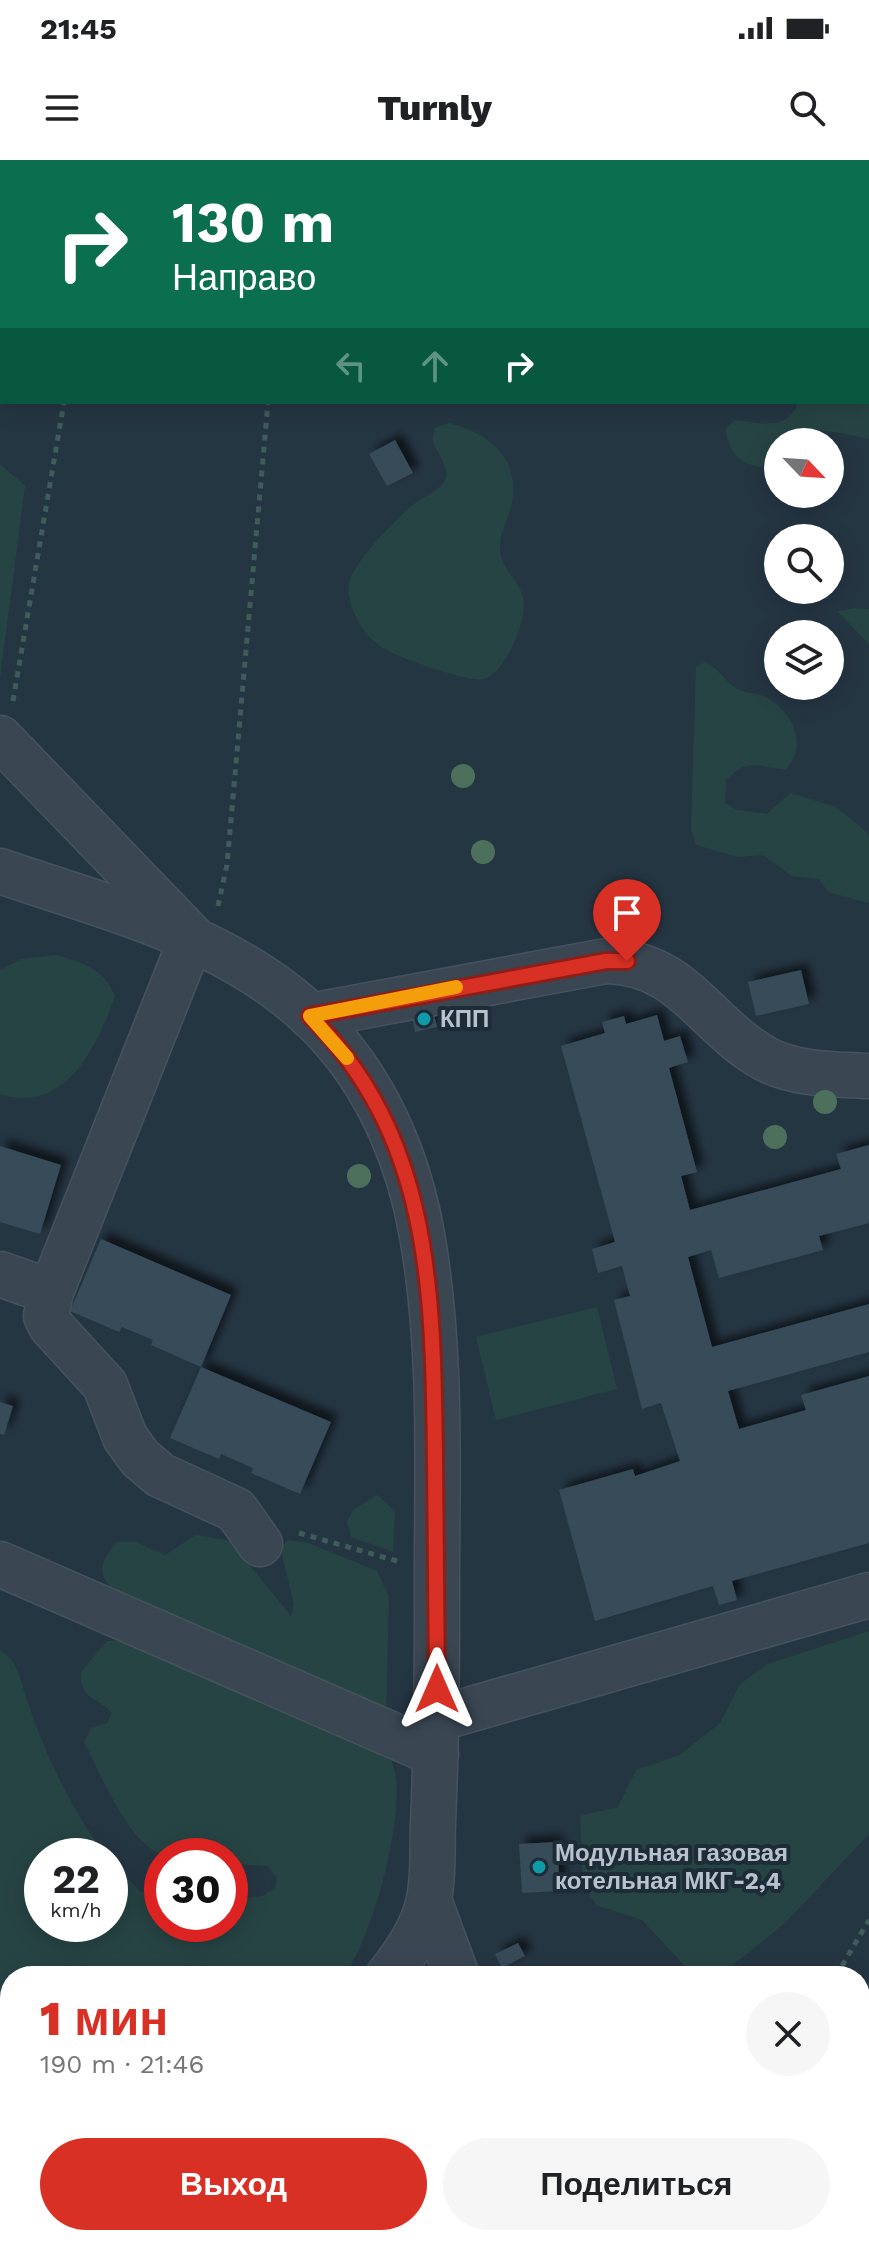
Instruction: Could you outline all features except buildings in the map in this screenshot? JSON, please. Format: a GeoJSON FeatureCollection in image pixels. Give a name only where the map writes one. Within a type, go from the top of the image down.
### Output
{"type":"FeatureCollection","features":[{"type":"Feature","properties":{"kind":"street"},"geometry":{"type":"LineString","coordinates":[[3,741],[199,940]]}},
{"type":"Feature","properties":{"kind":"street"},"geometry":{"type":"LineString","coordinates":[[0,871],[199,940],[261,976],[335,1041],[375,1098],[408,1175],[422,1235],[434,1375],[437,1737],[429,1900],[415,1935],[395,1966]]}},
{"type":"Feature","properties":{"kind":"street"},"geometry":{"type":"LineString","coordinates":[[199,940],[51,1292],[46,1316],[51,1326],[105,1385],[125,1437],[140,1458],[160,1475],[236,1510],[278,1538]]}},
{"type":"Feature","properties":{"kind":"street"},"geometry":{"type":"LineString","coordinates":[[310,1016],[606,961],[627,961],[667,977],[763,1058],[804,1070],[869,1076]]}},
{"type":"Feature","properties":{"kind":"street"},"geometry":{"type":"LineString","coordinates":[[0,1274],[51,1292]]}},
{"type":"Feature","properties":{"kind":"street"},"geometry":{"type":"LineString","coordinates":[[0,1564],[437,1737],[869,1595]]}},
{"type":"Feature","properties":{"kind":"street"},"geometry":{"type":"LineString","coordinates":[[429,1900],[453,1966]]}},
{"type":"Feature","properties":{"kind":"path"},"geometry":{"type":"LineString","coordinates":[[3,741],[64,404]]}},
{"type":"Feature","properties":{"kind":"path"},"geometry":{"type":"LineString","coordinates":[[199,940],[227,865],[268,404]]}},
{"type":"Feature","properties":{"kind":"path"},"geometry":{"type":"LineString","coordinates":[[278,1538],[436,1572]]}},
{"type":"Feature","properties":{"kind":"path"},"geometry":{"type":"LineString","coordinates":[[842,1966],[869,1920]]}},
{"type":"Feature","properties":{"kind":"green space"},"geometry":{"type":"Polygon","coordinates":[[[797,404],[869,404],[869,439],[844,434],[844,428],[764,428],[762,467],[741,460],[729,443],[726,428],[736,420],[764,424],[787,418],[797,404]]]}},
{"type":"Feature","properties":{"kind":"green space"},"geometry":{"type":"Polygon","coordinates":[[[449,423],[476,433],[498,449],[511,472],[513,486],[500,549],[503,562],[523,597],[524,607],[519,631],[507,657],[492,675],[483,679],[431,668],[380,646],[359,623],[349,594],[352,575],[376,542],[417,502],[444,483],[446,469],[432,439],[435,428],[449,423]]]}},
{"type":"Feature","properties":{"kind":"green space"},"geometry":{"type":"Polygon","coordinates":[[[0,464],[25,486],[0,678],[0,464]]]}},
{"type":"Feature","properties":{"kind":"green space"},"geometry":{"type":"Polygon","coordinates":[[[869,609],[869,644],[837,611],[869,609]]]}},
{"type":"Feature","properties":{"kind":"green space"},"geometry":{"type":"Polygon","coordinates":[[[705,662],[737,689],[774,702],[789,719],[797,739],[793,760],[786,769],[748,766],[726,780],[725,803],[737,810],[767,814],[790,793],[836,807],[869,834],[869,903],[828,892],[819,879],[792,876],[763,855],[738,857],[696,845],[691,829],[696,667],[705,662]]]}},
{"type":"Feature","properties":{"kind":"green space"},"geometry":{"type":"Polygon","coordinates":[[[56,955],[83,964],[105,979],[115,996],[108,1016],[88,1055],[60,1086],[43,1095],[23,1098],[0,1094],[0,970],[22,959],[56,955]]]}},
{"type":"Feature","properties":{"kind":"green space"},"geometry":{"type":"Polygon","coordinates":[[[597,1307],[617,1389],[496,1420],[476,1337],[597,1307]]]}},
{"type":"Feature","properties":{"kind":"green space"},"geometry":{"type":"Polygon","coordinates":[[[377,1495],[395,1511],[393,1552],[351,1537],[347,1522],[353,1510],[377,1495]]]}},
{"type":"Feature","properties":{"kind":"green space"},"geometry":{"type":"Polygon","coordinates":[[[196,1535],[230,1541],[291,1616],[294,1604],[280,1547],[289,1540],[308,1543],[377,1571],[389,1597],[386,1716],[124,1599],[105,1579],[102,1572],[105,1558],[117,1542],[136,1542],[165,1555],[196,1535]]]}},
{"type":"Feature","properties":{"kind":"green space"},"geometry":{"type":"Polygon","coordinates":[[[869,1631],[869,1834],[784,1924],[732,1966],[685,1966],[642,1920],[596,1905],[583,1884],[580,1816],[618,1807],[636,1770],[680,1755],[720,1723],[740,1684],[768,1664],[869,1631]]]}},
{"type":"Feature","properties":{"kind":"green space"},"geometry":{"type":"Polygon","coordinates":[[[126,1640],[380,1748],[392,1762],[396,1782],[392,1839],[376,1904],[350,1966],[0,1966],[0,1651],[15,1664],[41,1739],[60,1780],[94,1838],[24,1838],[24,1942],[128,1942],[128,1879],[144,1892],[144,1942],[248,1942],[248,1898],[262,1896],[275,1889],[277,1878],[268,1866],[248,1865],[248,1838],[144,1838],[144,1842],[137,1836],[116,1805],[84,1742],[91,1728],[107,1723],[112,1713],[86,1694],[81,1672],[107,1641],[126,1640]]]}},
{"type":"Feature","properties":{"kind":"slow traffic"},"geometry":{"type":"LineString","coordinates":[[347,1058],[310,1016],[456,987]]}},
{"type":"Feature","properties":{"kind":"place","name":"КПП"},"geometry":{"type":"Point","coordinates":[424,1019]}},
{"type":"Feature","properties":{"kind":"place","name":"Модульная газовая котельная МКГ-2,4"},"geometry":{"type":"Point","coordinates":[539,1867]}},
{"type":"Feature","properties":{"kind":"route"},"geometry":{"type":"LineString","coordinates":[[437,1689],[434,1375],[422,1235],[408,1175],[375,1098],[335,1041],[310,1016],[606,961],[627,961]]}}]}
